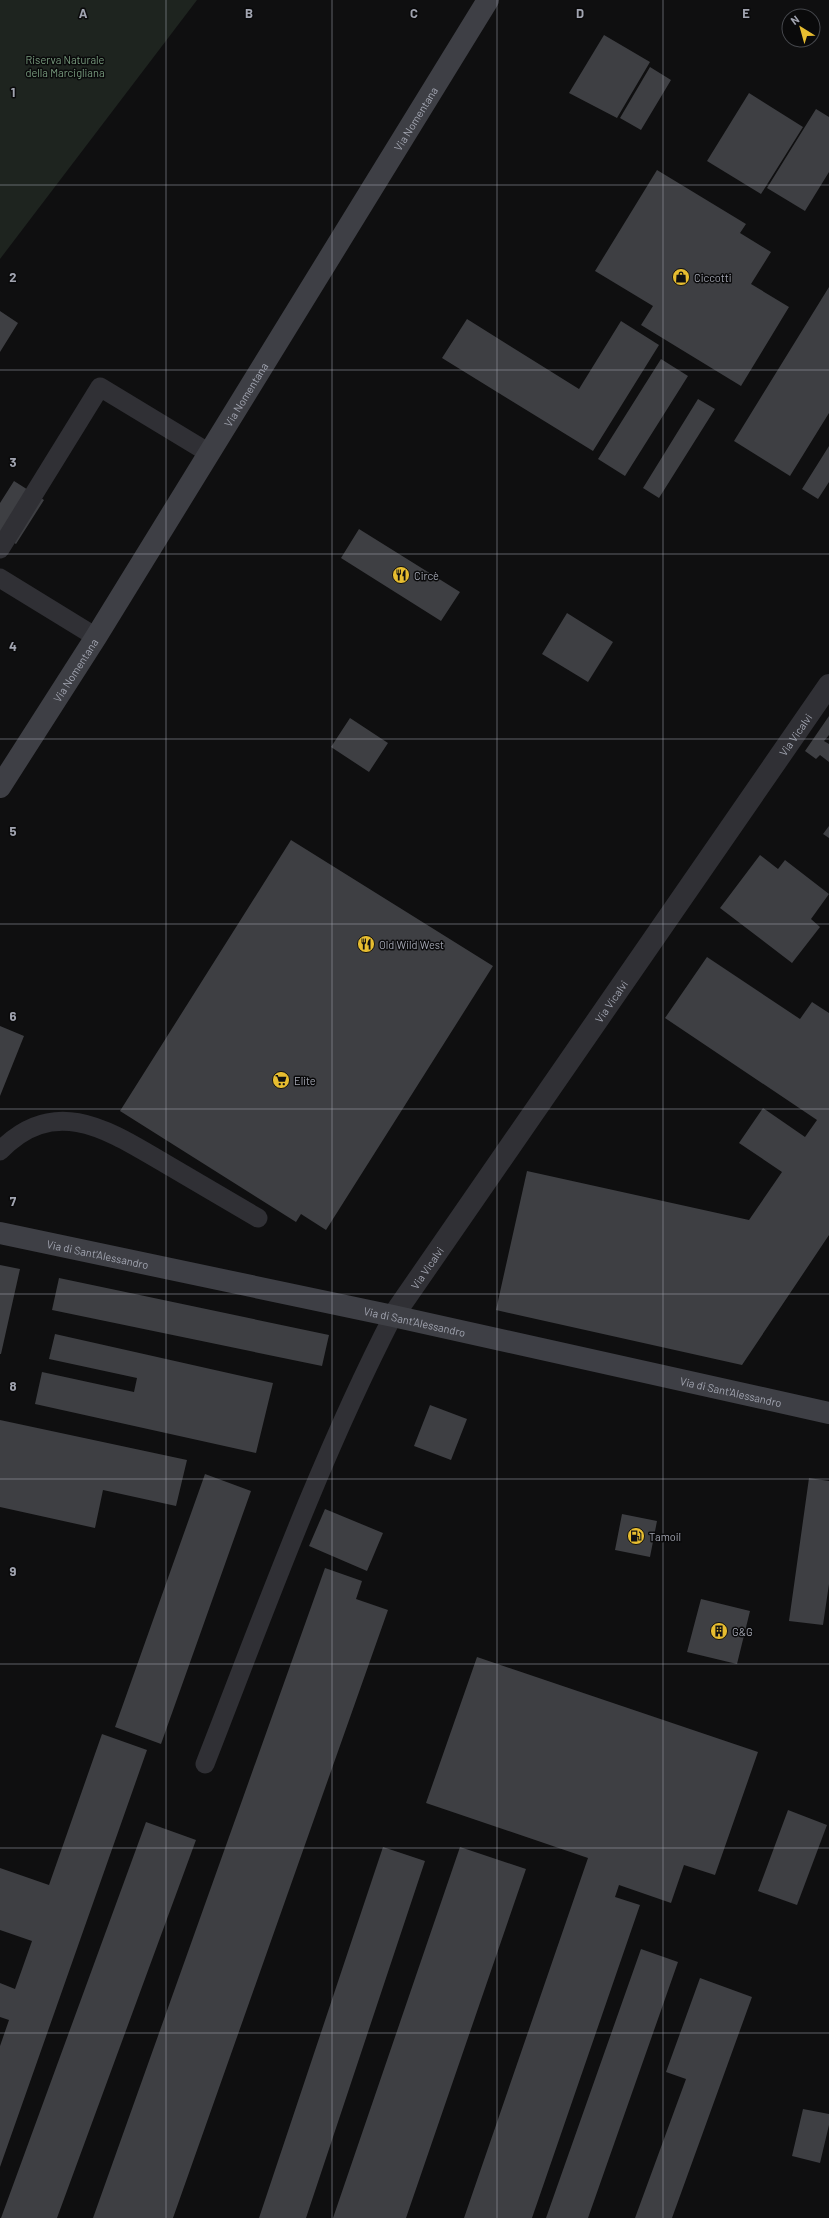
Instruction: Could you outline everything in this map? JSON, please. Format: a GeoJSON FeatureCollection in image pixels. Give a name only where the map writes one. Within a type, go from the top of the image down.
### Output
{"type":"FeatureCollection","features":[{"type":"Feature","properties":{"kind":"main road","name":"Via Nomentana"},"geometry":{"type":"LineString","coordinates":[[0,787],[96,637],[488,0]]}},
{"type":"Feature","properties":{"kind":"main road","name":"Via di Sant'Alessandro"},"geometry":{"type":"LineString","coordinates":[[0,1233],[393,1316],[829,1413]]}},
{"type":"Feature","properties":{"kind":"street","name":"Via Vicalvi"},"geometry":{"type":"LineString","coordinates":[[393,1316],[829,685]]}},
{"type":"Feature","properties":{"kind":"lane"},"geometry":{"type":"LineString","coordinates":[[0,549],[100,387],[209,453]]}},
{"type":"Feature","properties":{"kind":"lane"},"geometry":{"type":"LineString","coordinates":[[0,578],[96,637]]}},
{"type":"Feature","properties":{"kind":"lane"},"geometry":{"type":"LineString","coordinates":[[0,1151],[17,1137],[41,1126],[64,1121],[90,1124],[115,1134],[258,1218]]}},
{"type":"Feature","properties":{"kind":"lane"},"geometry":{"type":"LineString","coordinates":[[205,1764],[287,1554],[367,1367],[393,1316]]}},
{"type":"Feature","properties":{"kind":"green space","name":"Riserva Naturale della Marcigliana"},"geometry":{"type":"Polygon","coordinates":[[[0,0],[197,0],[0,259],[0,0]]]}},
{"type":"Feature","properties":{"kind":"building"},"geometry":{"type":"Polygon","coordinates":[[[604,35],[650,62],[617,118],[569,93],[604,35]]]}},
{"type":"Feature","properties":{"kind":"building"},"geometry":{"type":"Polygon","coordinates":[[[650,67],[671,80],[641,130],[620,118],[650,67]]]}},
{"type":"Feature","properties":{"kind":"building"},"geometry":{"type":"Polygon","coordinates":[[[749,93],[803,127],[761,194],[707,161],[749,93]]]}},
{"type":"Feature","properties":{"kind":"building"},"geometry":{"type":"Polygon","coordinates":[[[816,109],[829,117],[829,172],[805,211],[767,188],[816,109]]]}},
{"type":"Feature","properties":{"kind":"building","name":"Ciccotti"},"geometry":{"type":"Polygon","coordinates":[[[657,170],[746,224],[740,233],[771,252],[751,284],[789,307],[741,386],[641,325],[653,306],[595,271],[657,170]]]}},
{"type":"Feature","properties":{"kind":"building"},"geometry":{"type":"Polygon","coordinates":[[[829,287],[829,413],[790,476],[734,441],[829,287]]]}},
{"type":"Feature","properties":{"kind":"building"},"geometry":{"type":"Polygon","coordinates":[[[0,311],[18,323],[0,352],[0,311]]]}},
{"type":"Feature","properties":{"kind":"building"},"geometry":{"type":"Polygon","coordinates":[[[467,319],[579,389],[621,321],[659,345],[593,451],[442,358],[467,319]]]}},
{"type":"Feature","properties":{"kind":"building"},"geometry":{"type":"Polygon","coordinates":[[[661,359],[688,376],[625,476],[598,459],[661,359]]]}},
{"type":"Feature","properties":{"kind":"building"},"geometry":{"type":"Polygon","coordinates":[[[698,399],[715,409],[659,498],[643,488],[698,399]]]}},
{"type":"Feature","properties":{"kind":"building"},"geometry":{"type":"Polygon","coordinates":[[[829,446],[829,482],[818,499],[802,489],[829,446]]]}},
{"type":"Feature","properties":{"kind":"building"},"geometry":{"type":"Polygon","coordinates":[[[14,481],[44,500],[16,544],[0,534],[0,503],[14,481]]]}},
{"type":"Feature","properties":{"kind":"building","name":"Circè"},"geometry":{"type":"Polygon","coordinates":[[[359,529],[460,592],[441,621],[341,558],[359,529]]]}},
{"type":"Feature","properties":{"kind":"building"},"geometry":{"type":"Polygon","coordinates":[[[567,613],[613,642],[588,682],[542,654],[567,613]]]}},
{"type":"Feature","properties":{"kind":"building"},"geometry":{"type":"Polygon","coordinates":[[[829,716],[829,735],[824,741],[829,744],[829,762],[820,755],[816,759],[805,751],[829,716]]]}},
{"type":"Feature","properties":{"kind":"building"},"geometry":{"type":"Polygon","coordinates":[[[350,718],[388,743],[369,772],[331,747],[350,718]]]}},
{"type":"Feature","properties":{"kind":"building"},"geometry":{"type":"Polygon","coordinates":[[[829,826],[829,838],[823,834],[829,826]]]}},
{"type":"Feature","properties":{"kind":"building","name":"Elite"},"geometry":{"type":"Polygon","coordinates":[[[291,840],[493,966],[326,1230],[301,1214],[296,1222],[120,1111],[291,840]]]}},
{"type":"Feature","properties":{"kind":"building"},"geometry":{"type":"Polygon","coordinates":[[[760,855],[778,869],[785,860],[829,894],[811,919],[820,927],[792,963],[720,908],[760,855]]]}},
{"type":"Feature","properties":{"kind":"building"},"geometry":{"type":"Polygon","coordinates":[[[707,957],[800,1019],[812,1002],[829,1013],[829,1235],[742,1365],[496,1310],[527,1171],[749,1220],[782,1172],[739,1143],[763,1108],[805,1137],[817,1120],[665,1018],[707,957]]]}},
{"type":"Feature","properties":{"kind":"building"},"geometry":{"type":"Polygon","coordinates":[[[0,1026],[24,1036],[0,1096],[0,1026]]]}},
{"type":"Feature","properties":{"kind":"building"},"geometry":{"type":"Polygon","coordinates":[[[0,1265],[20,1269],[1,1354],[0,1354],[0,1265]]]}},
{"type":"Feature","properties":{"kind":"building"},"geometry":{"type":"Polygon","coordinates":[[[59,1278],[329,1335],[322,1366],[52,1310],[59,1278]]]}},
{"type":"Feature","properties":{"kind":"building"},"geometry":{"type":"Polygon","coordinates":[[[55,1334],[273,1383],[256,1453],[35,1404],[42,1372],[134,1392],[137,1378],[49,1359],[55,1334]]]}},
{"type":"Feature","properties":{"kind":"building"},"geometry":{"type":"Polygon","coordinates":[[[430,1405],[467,1419],[451,1460],[414,1446],[430,1405]]]}},
{"type":"Feature","properties":{"kind":"building"},"geometry":{"type":"Polygon","coordinates":[[[0,1420],[187,1460],[176,1506],[103,1490],[95,1528],[0,1507],[0,1420]]]}},
{"type":"Feature","properties":{"kind":"building"},"geometry":{"type":"Polygon","coordinates":[[[205,1474],[251,1491],[161,1744],[115,1727],[205,1474]]]}},
{"type":"Feature","properties":{"kind":"building"},"geometry":{"type":"Polygon","coordinates":[[[809,1478],[829,1481],[829,1584],[823,1625],[789,1621],[809,1478]]]}},
{"type":"Feature","properties":{"kind":"building"},"geometry":{"type":"Polygon","coordinates":[[[325,1509],[383,1533],[367,1571],[309,1546],[325,1509]]]}},
{"type":"Feature","properties":{"kind":"building","name":"Tamoil"},"geometry":{"type":"Polygon","coordinates":[[[622,1514],[657,1521],[650,1557],[615,1550],[622,1514]]]}},
{"type":"Feature","properties":{"kind":"building"},"geometry":{"type":"Polygon","coordinates":[[[325,1568],[362,1581],[356,1599],[388,1610],[173,2218],[93,2218],[325,1568]]]}},
{"type":"Feature","properties":{"kind":"building","name":"G&G"},"geometry":{"type":"Polygon","coordinates":[[[701,1599],[750,1611],[737,1664],[687,1652],[701,1599]]]}},
{"type":"Feature","properties":{"kind":"building"},"geometry":{"type":"Polygon","coordinates":[[[477,1657],[758,1752],[715,1875],[684,1865],[671,1903],[619,1885],[615,1897],[640,1905],[532,2218],[464,2218],[588,1858],[426,1803],[477,1657]]]}},
{"type":"Feature","properties":{"kind":"building"},"geometry":{"type":"Polygon","coordinates":[[[102,1734],[147,1750],[0,2167],[0,2046],[9,2020],[0,2017],[0,1983],[15,1989],[32,1941],[0,1930],[0,1868],[49,1885],[102,1734]]]}},
{"type":"Feature","properties":{"kind":"building"},"geometry":{"type":"Polygon","coordinates":[[[788,1810],[827,1825],[797,1905],[758,1891],[788,1810]]]}},
{"type":"Feature","properties":{"kind":"building"},"geometry":{"type":"Polygon","coordinates":[[[146,1822],[196,1840],[57,2218],[1,2218],[146,1822]]]}},
{"type":"Feature","properties":{"kind":"building"},"geometry":{"type":"Polygon","coordinates":[[[383,1847],[425,1861],[306,2218],[259,2218],[383,1847]]]}},
{"type":"Feature","properties":{"kind":"building"},"geometry":{"type":"Polygon","coordinates":[[[460,1847],[526,1869],[406,2218],[333,2218],[460,1847]]]}},
{"type":"Feature","properties":{"kind":"building"},"geometry":{"type":"Polygon","coordinates":[[[641,1949],[678,1962],[588,2218],[546,2218],[641,1949]]]}},
{"type":"Feature","properties":{"kind":"building"},"geometry":{"type":"Polygon","coordinates":[[[700,1978],[752,1997],[672,2218],[635,2218],[686,2079],[666,2072],[700,1978]]]}},
{"type":"Feature","properties":{"kind":"building"},"geometry":{"type":"Polygon","coordinates":[[[803,2109],[829,2114],[829,2125],[820,2163],[792,2156],[803,2109]]]}},
{"type":"Feature","properties":{"kind":"place","name":"Ciccotti"},"geometry":{"type":"Point","coordinates":[681,277]}},
{"type":"Feature","properties":{"kind":"place","name":"Circè"},"geometry":{"type":"Point","coordinates":[401,575]}},
{"type":"Feature","properties":{"kind":"place","name":"Old Wild West"},"geometry":{"type":"Point","coordinates":[366,944]}},
{"type":"Feature","properties":{"kind":"place","name":"Elite"},"geometry":{"type":"Point","coordinates":[281,1080]}},
{"type":"Feature","properties":{"kind":"place","name":"Tamoil"},"geometry":{"type":"Point","coordinates":[636,1536]}},
{"type":"Feature","properties":{"kind":"place","name":"G&G"},"geometry":{"type":"Point","coordinates":[719,1631]}}]}
